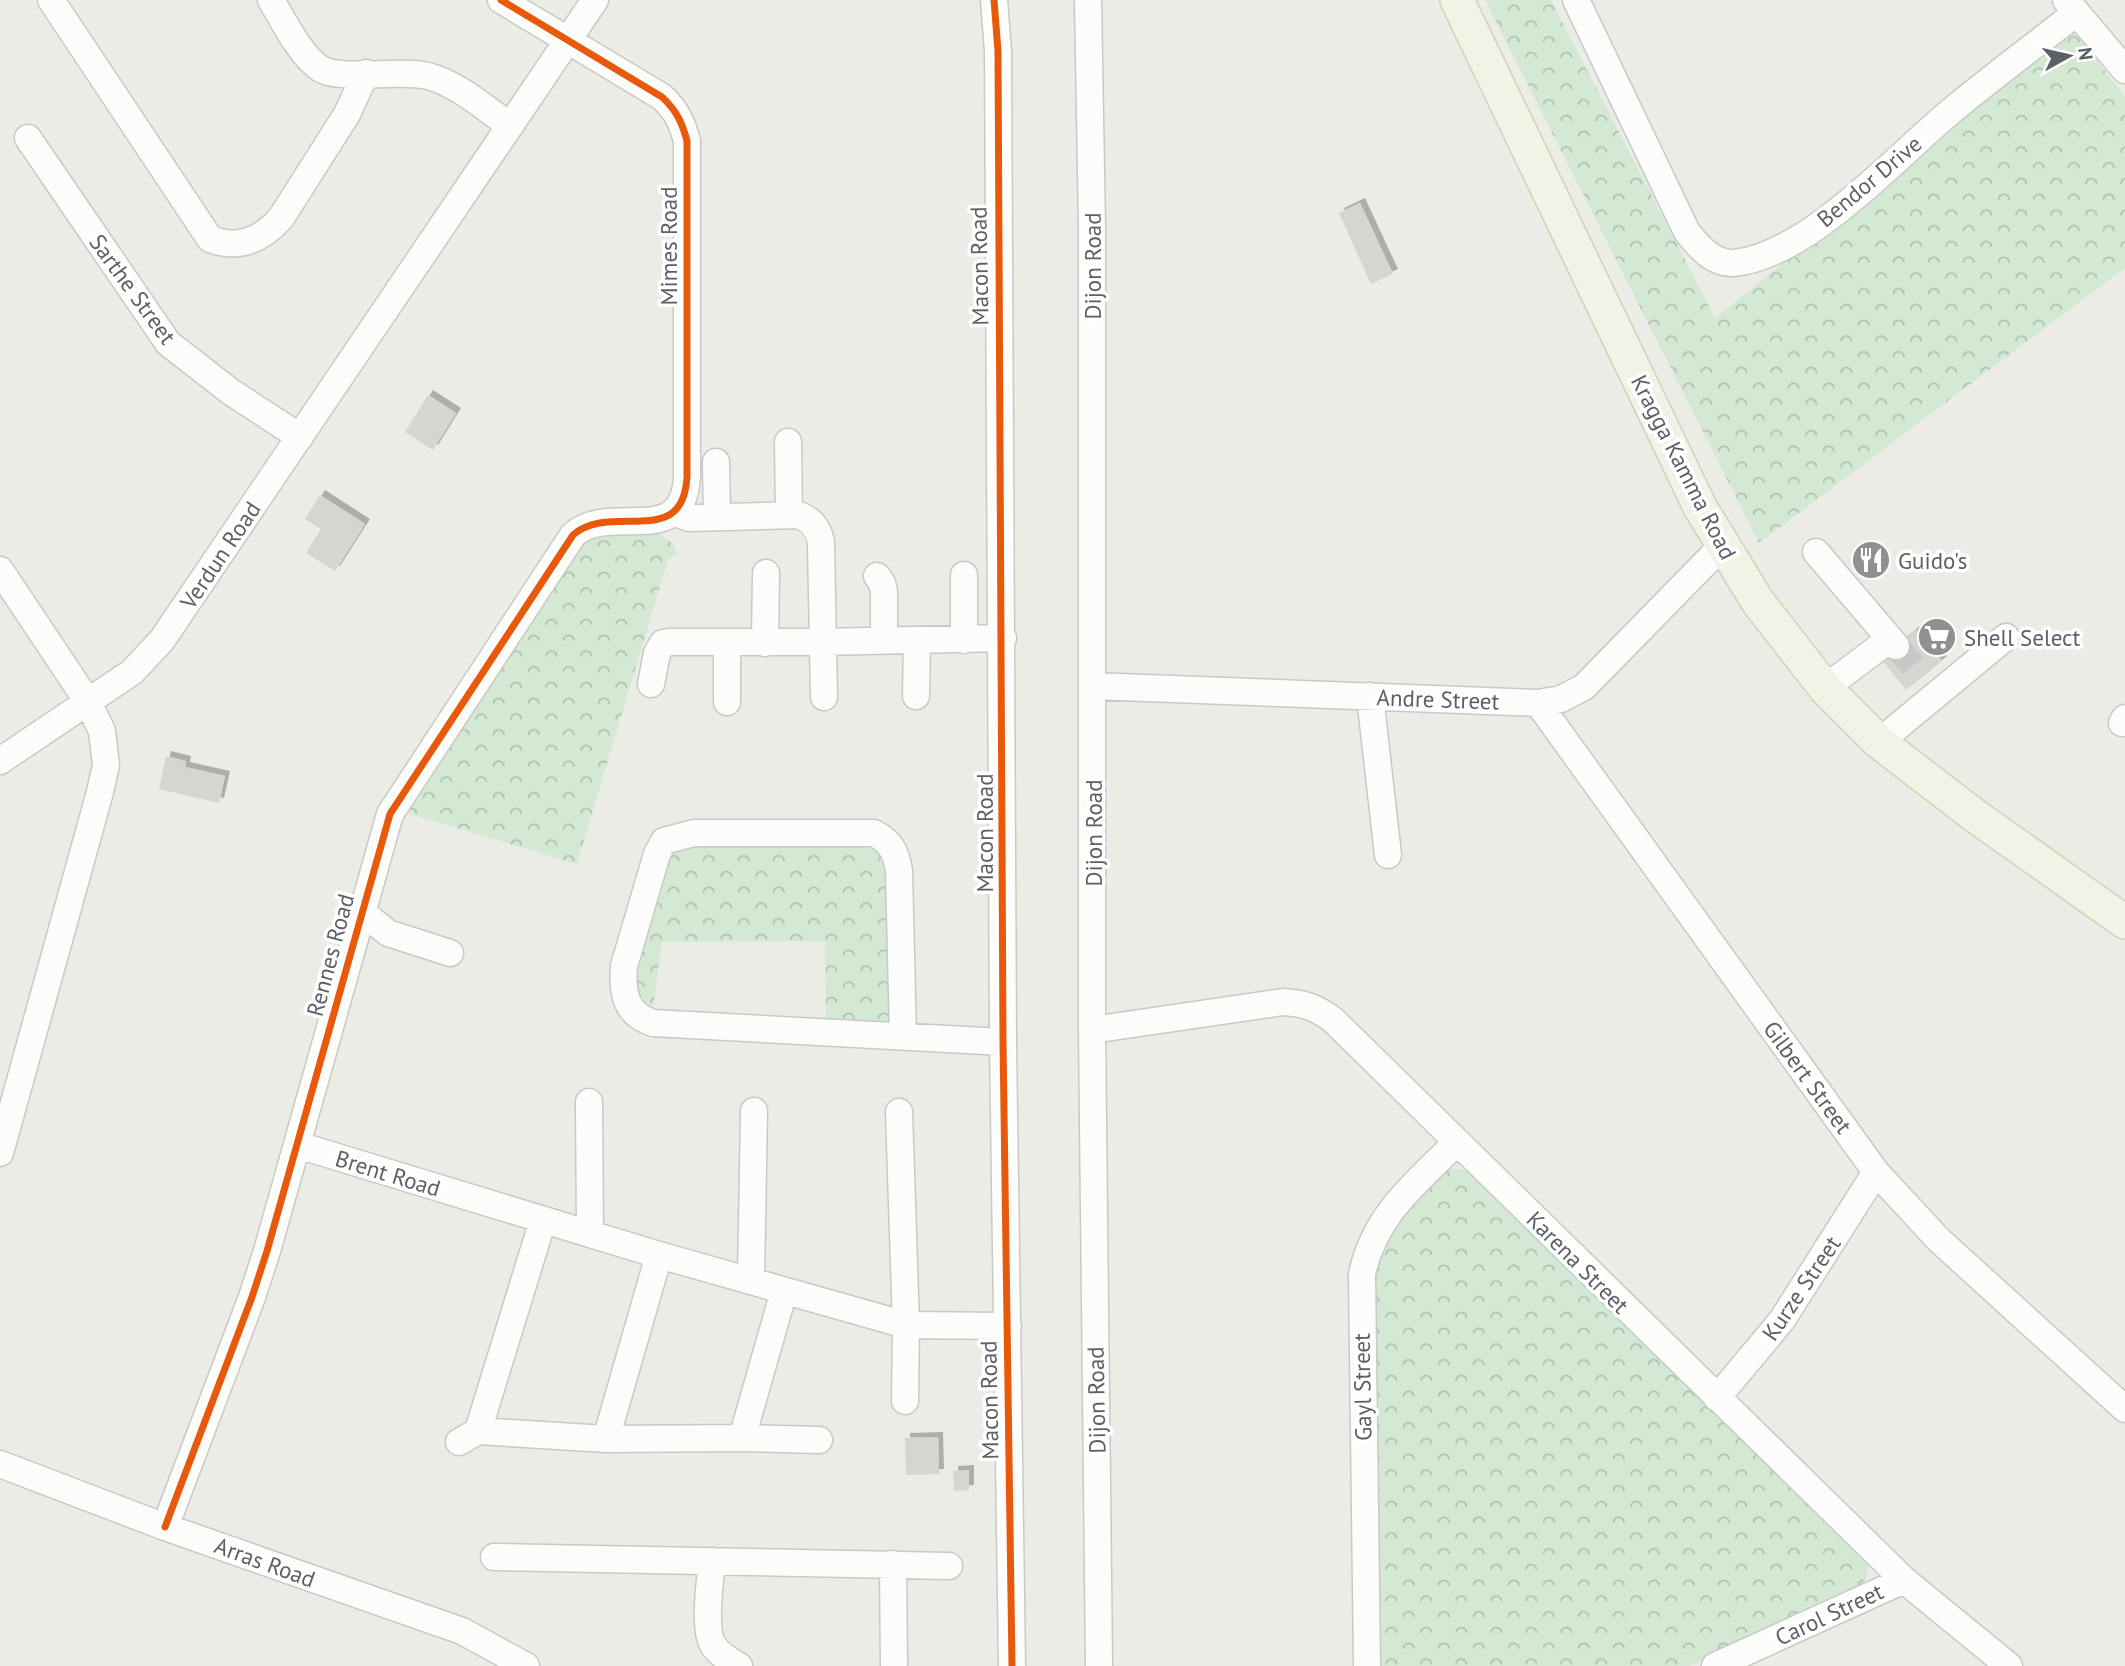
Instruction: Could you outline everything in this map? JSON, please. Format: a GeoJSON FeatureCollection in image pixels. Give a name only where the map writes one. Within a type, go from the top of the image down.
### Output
{"type":"FeatureCollection","features":[{"type":"Feature","properties":{"kind":"main road","name":"Kragga Kamma Road"},"geometry":{"type":"LineString","coordinates":[[1457,0],[1700,507],[1758,602],[1825,688],[1879,742],[1974,815],[2125,922]]}},
{"type":"Feature","properties":{"kind":"street"},"geometry":{"type":"LineString","coordinates":[[51,0],[210,239],[223,244],[249,243],[271,230],[347,114],[366,73]]}},
{"type":"Feature","properties":{"kind":"street"},"geometry":{"type":"LineString","coordinates":[[271,0],[307,57],[320,68],[340,74],[429,76],[459,90],[510,125]]}},
{"type":"Feature","properties":{"kind":"street","name":"Mimes Road"},"geometry":{"type":"LineString","coordinates":[[501,0],[662,97],[674,108],[684,130],[687,141],[687,477],[685,498],[677,510]]}},
{"type":"Feature","properties":{"kind":"street","name":"Verdun Road"},"geometry":{"type":"LineString","coordinates":[[0,761],[132,672],[162,640],[595,0]]}},
{"type":"Feature","properties":{"kind":"street","name":"Macon Road"},"geometry":{"type":"LineString","coordinates":[[994,0],[998,51],[1003,1042],[1013,1666]]}},
{"type":"Feature","properties":{"kind":"street","name":"Dijon Road"},"geometry":{"type":"LineString","coordinates":[[1087,0],[1092,228],[1092,1030],[1099,1666]]}},
{"type":"Feature","properties":{"kind":"street","name":"Bendor Drive"},"geometry":{"type":"LineString","coordinates":[[1576,0],[1687,233],[1704,254],[1730,263],[1752,259],[1782,247],[1832,216],[2071,6]]}},
{"type":"Feature","properties":{"kind":"street"},"geometry":{"type":"LineString","coordinates":[[2071,6],[2125,70]]}},
{"type":"Feature","properties":{"kind":"street","name":"Sarthe Street"},"geometry":{"type":"LineString","coordinates":[[28,138],[168,343],[231,392],[300,437]]}},
{"type":"Feature","properties":{"kind":"street"},"geometry":{"type":"LineString","coordinates":[[788,442],[789,515]]}},
{"type":"Feature","properties":{"kind":"street"},"geometry":{"type":"LineString","coordinates":[[716,462],[717,517]]}},
{"type":"Feature","properties":{"kind":"street"},"geometry":{"type":"LineString","coordinates":[[677,510],[684,517],[789,515],[807,518],[817,529],[820,537],[823,697]]}},
{"type":"Feature","properties":{"kind":"street","name":"Rennes Road"},"geometry":{"type":"LineString","coordinates":[[165,1527],[252,1297],[298,1144],[390,814],[573,535],[596,523],[663,519],[677,510]]}},
{"type":"Feature","properties":{"kind":"street","name":"Andre Street"},"geometry":{"type":"LineString","coordinates":[[1093,686],[1538,703],[1561,699],[1584,687],[1722,546]]}},
{"type":"Feature","properties":{"kind":"street"},"geometry":{"type":"LineString","coordinates":[[1816,552],[1893,643],[1825,688]]}},
{"type":"Feature","properties":{"kind":"street"},"geometry":{"type":"LineString","coordinates":[[0,570],[88,702],[102,731],[106,754],[104,775],[0,1153]]}},
{"type":"Feature","properties":{"kind":"street"},"geometry":{"type":"LineString","coordinates":[[765,643],[766,573]]}},
{"type":"Feature","properties":{"kind":"street"},"geometry":{"type":"LineString","coordinates":[[964,575],[964,640]]}},
{"type":"Feature","properties":{"kind":"street"},"geometry":{"type":"LineString","coordinates":[[877,576],[884,591],[884,641]]}},
{"type":"Feature","properties":{"kind":"street"},"geometry":{"type":"LineString","coordinates":[[1879,742],[1930,685],[2006,637]]}},
{"type":"Feature","properties":{"kind":"street"},"geometry":{"type":"LineString","coordinates":[[651,684],[657,653],[663,643],[1003,638]]}},
{"type":"Feature","properties":{"kind":"street"},"geometry":{"type":"LineString","coordinates":[[916,640],[917,696]]}},
{"type":"Feature","properties":{"kind":"street"},"geometry":{"type":"LineString","coordinates":[[726,702],[727,642]]}},
{"type":"Feature","properties":{"kind":"street"},"geometry":{"type":"LineString","coordinates":[[1370,696],[1388,855]]}},
{"type":"Feature","properties":{"kind":"street","name":"Gilbert Street"},"geometry":{"type":"LineString","coordinates":[[1538,703],[1876,1172],[1939,1240],[2125,1409]]}},
{"type":"Feature","properties":{"kind":"street"},"geometry":{"type":"LineString","coordinates":[[903,1036],[899,871],[897,856],[884,838],[874,833],[722,832],[684,834],[664,841],[656,854],[624,965],[626,998],[640,1018],[653,1023],[1003,1042]]}},
{"type":"Feature","properties":{"kind":"street"},"geometry":{"type":"LineString","coordinates":[[362,912],[388,933],[450,953]]}},
{"type":"Feature","properties":{"kind":"street","name":"Karena Street"},"geometry":{"type":"LineString","coordinates":[[1092,1030],[1283,1002],[1301,1003],[1318,1009],[1333,1020],[1904,1580],[2009,1666]]}},
{"type":"Feature","properties":{"kind":"street"},"geometry":{"type":"LineString","coordinates":[[589,1102],[590,1234]]}},
{"type":"Feature","properties":{"kind":"street"},"geometry":{"type":"LineString","coordinates":[[751,1281],[754,1111]]}},
{"type":"Feature","properties":{"kind":"street"},"geometry":{"type":"LineString","coordinates":[[899,1112],[906,1325],[905,1401]]}},
{"type":"Feature","properties":{"kind":"street","name":"Gayl Street"},"geometry":{"type":"LineString","coordinates":[[1367,1666],[1362,1274],[1367,1252],[1391,1209],[1457,1142]]}},
{"type":"Feature","properties":{"kind":"street","name":"Brent Road"},"geometry":{"type":"LineString","coordinates":[[298,1144],[659,1255],[906,1325],[1008,1326]]}},
{"type":"Feature","properties":{"kind":"street","name":"Kurze Street"},"geometry":{"type":"LineString","coordinates":[[1717,1398],[1782,1320],[1876,1172]]}},
{"type":"Feature","properties":{"kind":"street"},"geometry":{"type":"LineString","coordinates":[[543,1220],[469,1436],[606,1439],[742,1437],[820,1440]]}},
{"type":"Feature","properties":{"kind":"street"},"geometry":{"type":"LineString","coordinates":[[606,1439],[659,1255]]}},
{"type":"Feature","properties":{"kind":"street"},"geometry":{"type":"LineString","coordinates":[[742,1437],[784,1291]]}},
{"type":"Feature","properties":{"kind":"street","name":"Arras Road"},"geometry":{"type":"LineString","coordinates":[[0,1464],[165,1527],[462,1631],[526,1666]]}},
{"type":"Feature","properties":{"kind":"street"},"geometry":{"type":"LineString","coordinates":[[494,1557],[949,1566]]}},
{"type":"Feature","properties":{"kind":"street"},"geometry":{"type":"LineString","coordinates":[[712,1561],[708,1621],[712,1643],[739,1666]]}},
{"type":"Feature","properties":{"kind":"street"},"geometry":{"type":"LineString","coordinates":[[893,1564],[894,1666]]}},
{"type":"Feature","properties":{"kind":"street","name":"Carol Street"},"geometry":{"type":"LineString","coordinates":[[1715,1666],[1762,1657],[1904,1580]]}},
{"type":"Feature","properties":{"kind":"green space"},"geometry":{"type":"Polygon","coordinates":[[[1485,0],[1551,0],[1715,318],[2074,30],[2125,97],[2125,268],[1759,543],[1485,0]]]}},
{"type":"Feature","properties":{"kind":"green space"},"geometry":{"type":"Polygon","coordinates":[[[598,532],[658,532],[674,545],[677,554],[668,560],[577,864],[403,812],[574,552],[598,532]]]}},
{"type":"Feature","properties":{"kind":"green space"},"geometry":{"type":"Polygon","coordinates":[[[687,841],[854,844],[883,857],[892,865],[893,1024],[826,1024],[825,941],[662,942],[653,1010],[641,1006],[633,963],[660,860],[687,841]]]}},
{"type":"Feature","properties":{"kind":"green space"},"geometry":{"type":"Polygon","coordinates":[[[1451,1168],[1469,1170],[1867,1560],[1867,1576],[1858,1589],[1850,1596],[1689,1666],[1375,1666],[1375,1264],[1398,1217],[1441,1173],[1451,1168]]]}},
{"type":"Feature","properties":{"kind":"building"},"geometry":{"type":"Polygon","coordinates":[[[1360,203],[1393,274],[1371,284],[1339,213],[1360,203]]]}},
{"type":"Feature","properties":{"kind":"building"},"geometry":{"type":"Polygon","coordinates":[[[428,395],[456,413],[433,450],[405,432],[428,395]]]}},
{"type":"Feature","properties":{"kind":"building"},"geometry":{"type":"Polygon","coordinates":[[[320,495],[365,524],[335,571],[306,553],[321,529],[305,519],[320,495]]]}},
{"type":"Feature","properties":{"kind":"building"},"geometry":{"type":"Polygon","coordinates":[[[1916,630],[1942,661],[1906,690],[1881,659],[1916,630]]]}},
{"type":"Feature","properties":{"kind":"building"},"geometry":{"type":"Polygon","coordinates":[[[166,756],[186,761],[185,767],[225,776],[219,803],[159,789],[166,756]]]}},
{"type":"Feature","properties":{"kind":"building"},"geometry":{"type":"Polygon","coordinates":[[[938,1437],[939,1474],[906,1475],[905,1438],[938,1437]]]}},
{"type":"Feature","properties":{"kind":"building"},"geometry":{"type":"Polygon","coordinates":[[[969,1470],[969,1490],[954,1491],[953,1471],[969,1470]]]}},
{"type":"Feature","properties":{"kind":"tunnel"},"geometry":{"type":"LineString","coordinates":[[1896,646],[1922,676]]}},
{"type":"Feature","properties":{"kind":"cycle path"},"geometry":{"type":"LineString","coordinates":[[165,1527],[267,1251],[390,814],[573,535],[589,526],[606,522],[659,519],[673,512],[683,499],[687,477],[687,141],[683,128],[675,112],[662,97],[501,0]]}},
{"type":"Feature","properties":{"kind":"cycle path"},"geometry":{"type":"LineString","coordinates":[[994,0],[998,51],[1003,1042],[1012,1666]]}},
{"type":"Feature","properties":{"kind":"place","name":"Guido's"},"geometry":{"type":"Point","coordinates":[1871,560]}},
{"type":"Feature","properties":{"kind":"place","name":"Shell Select"},"geometry":{"type":"Point","coordinates":[1937,637]}}]}
